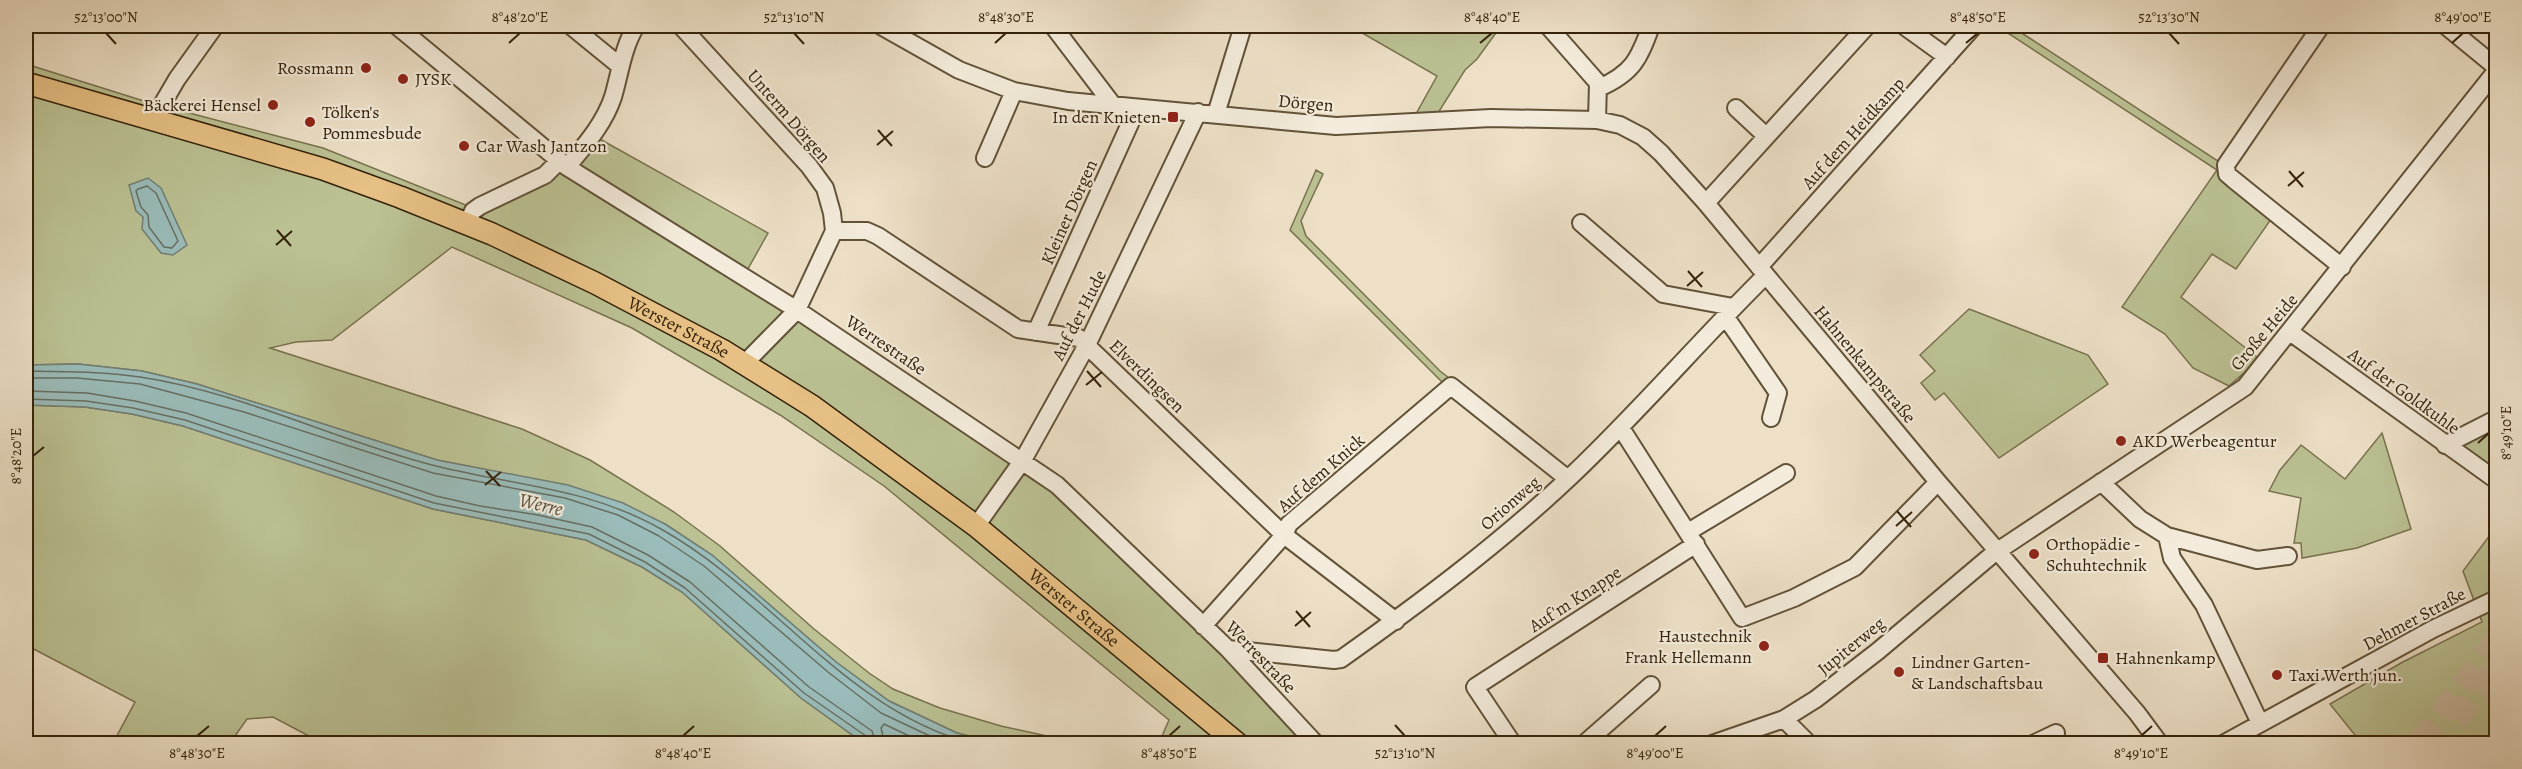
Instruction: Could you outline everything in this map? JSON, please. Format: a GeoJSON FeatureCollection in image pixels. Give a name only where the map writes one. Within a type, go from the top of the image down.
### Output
{"type":"FeatureCollection","features":[{"type":"Feature","properties":{"kind":"main road","name":"Werster Straße"},"geometry":{"type":"LineString","coordinates":[[26,83],[323,169],[467,224],[595,283],[745,363],[863,441],[976,526],[1238,744]]}},
{"type":"Feature","properties":{"kind":"street"},"geometry":{"type":"LineString","coordinates":[[153,120],[214,26]]}},
{"type":"Feature","properties":{"kind":"street","name":"Werrestraße"},"geometry":{"type":"LineString","coordinates":[[397,26],[563,164],[797,310],[1057,485],[1228,649],[1316,744]]}},
{"type":"Feature","properties":{"kind":"street"},"geometry":{"type":"LineString","coordinates":[[571,26],[620,66]]}},
{"type":"Feature","properties":{"kind":"street"},"geometry":{"type":"LineString","coordinates":[[467,224],[473,211],[480,206],[563,164],[605,115],[613,97],[620,66],[636,26]]}},
{"type":"Feature","properties":{"kind":"street","name":"Unterm Dörgen"},"geometry":{"type":"LineString","coordinates":[[681,26],[809,166],[825,188],[834,231]]}},
{"type":"Feature","properties":{"kind":"street","name":"Dörgen"},"geometry":{"type":"LineString","coordinates":[[880,26],[959,70],[1014,91],[1113,105],[1336,126],[1491,118],[1597,120]]}},
{"type":"Feature","properties":{"kind":"street"},"geometry":{"type":"LineString","coordinates":[[1053,26],[1113,105]]}},
{"type":"Feature","properties":{"kind":"street"},"geometry":{"type":"LineString","coordinates":[[1216,114],[1243,26]]}},
{"type":"Feature","properties":{"kind":"street"},"geometry":{"type":"LineString","coordinates":[[1548,26],[1595,78],[1599,88],[1597,120]]}},
{"type":"Feature","properties":{"kind":"street"},"geometry":{"type":"LineString","coordinates":[[1599,88],[1624,75],[1633,66],[1651,26]]}},
{"type":"Feature","properties":{"kind":"street"},"geometry":{"type":"LineString","coordinates":[[1706,203],[1867,26]]}},
{"type":"Feature","properties":{"kind":"street"},"geometry":{"type":"LineString","coordinates":[[1904,26],[1947,57]]}},
{"type":"Feature","properties":{"kind":"street","name":"Auf dem Heidkamp"},"geometry":{"type":"LineString","coordinates":[[1763,271],[1974,26]]}},
{"type":"Feature","properties":{"kind":"street"},"geometry":{"type":"LineString","coordinates":[[2321,26],[2226,165],[2227,174],[2342,267]]}},
{"type":"Feature","properties":{"kind":"street"},"geometry":{"type":"LineString","coordinates":[[2446,26],[2496,69]]}},
{"type":"Feature","properties":{"kind":"street","name":"Große Heide"},"geometry":{"type":"LineString","coordinates":[[1998,551],[2245,387],[2496,69]]}},
{"type":"Feature","properties":{"kind":"street"},"geometry":{"type":"LineString","coordinates":[[985,159],[1014,91]]}},
{"type":"Feature","properties":{"kind":"street","name":"Kleiner Dörgen"},"geometry":{"type":"LineString","coordinates":[[1036,332],[1137,108]]}},
{"type":"Feature","properties":{"kind":"street"},"geometry":{"type":"LineString","coordinates":[[1736,108],[1766,136]]}},
{"type":"Feature","properties":{"kind":"street","name":"Auf der Hude"},"geometry":{"type":"LineString","coordinates":[[976,526],[1023,460],[1087,345],[1198,112]]}},
{"type":"Feature","properties":{"kind":"street","name":"Hahnenkampstraße"},"geometry":{"type":"LineString","coordinates":[[1597,120],[1620,125],[1643,137],[1661,153],[1706,203],[1938,482],[2132,707],[2160,744]]}},
{"type":"Feature","properties":{"kind":"street"},"geometry":{"type":"LineString","coordinates":[[1581,223],[1664,294],[1729,312],[1778,393],[1772,418]]}},
{"type":"Feature","properties":{"kind":"street"},"geometry":{"type":"LineString","coordinates":[[745,363],[797,310],[834,231]]}},
{"type":"Feature","properties":{"kind":"street","name":"Elverdingsen"},"geometry":{"type":"LineString","coordinates":[[834,231],[867,231],[878,236],[1018,328],[1079,338],[1284,535],[1396,621]]}},
{"type":"Feature","properties":{"kind":"street","name":"Orionweg"},"geometry":{"type":"LineString","coordinates":[[1228,649],[1341,659],[1396,621],[1481,554],[1568,479],[1621,428],[1729,312],[1763,271]]}},
{"type":"Feature","properties":{"kind":"street","name":"Auf der Goldkuhle"},"geometry":{"type":"LineString","coordinates":[[2290,332],[2496,480]]}},
{"type":"Feature","properties":{"kind":"street","name":"Auf dem Knick"},"geometry":{"type":"LineString","coordinates":[[1203,626],[1284,535],[1289,524],[1451,386],[1568,479]]}},
{"type":"Feature","properties":{"kind":"street"},"geometry":{"type":"LineString","coordinates":[[2445,445],[2496,419]]}},
{"type":"Feature","properties":{"kind":"street"},"geometry":{"type":"LineString","coordinates":[[1621,428],[1742,618],[1794,598],[1855,567],[1938,482]]}},
{"type":"Feature","properties":{"kind":"street","name":"Auf'm Knappe"},"geometry":{"type":"LineString","coordinates":[[1513,744],[1475,687],[1786,473]]}},
{"type":"Feature","properties":{"kind":"street"},"geometry":{"type":"LineString","coordinates":[[2101,482],[2140,519],[2167,536],[2257,560],[2288,556]]}},
{"type":"Feature","properties":{"kind":"street"},"geometry":{"type":"LineString","coordinates":[[2167,536],[2172,558],[2204,605],[2260,723]]}},
{"type":"Feature","properties":{"kind":"street","name":"Jupiterweg"},"geometry":{"type":"LineString","coordinates":[[1712,744],[1784,719],[1816,699],[1878,651],[1998,551]]}},
{"type":"Feature","properties":{"kind":"street","name":"Dehmer Straße"},"geometry":{"type":"LineString","coordinates":[[2223,744],[2443,624],[2496,599]]}},
{"type":"Feature","properties":{"kind":"street"},"geometry":{"type":"LineString","coordinates":[[1584,744],[1651,685]]}},
{"type":"Feature","properties":{"kind":"street"},"geometry":{"type":"LineString","coordinates":[[1784,719],[1809,744]]}},
{"type":"Feature","properties":{"kind":"street"},"geometry":{"type":"LineString","coordinates":[[2033,744],[2056,733]]}},
{"type":"Feature","properties":{"kind":"green space"},"geometry":{"type":"Polygon","coordinates":[[[1350,26],[1501,26],[1477,59],[1465,70],[1438,113],[1416,114],[1437,76],[1350,26]]]}},
{"type":"Feature","properties":{"kind":"green space"},"geometry":{"type":"Polygon","coordinates":[[[1997,26],[2011,26],[2221,163],[2217,171],[2274,215],[2236,269],[2212,254],[2181,297],[2257,357],[2229,386],[2193,368],[2165,334],[2122,307],[2217,170],[1997,26]]]}},
{"type":"Feature","properties":{"kind":"green space"},"geometry":{"type":"Polygon","coordinates":[[[26,64],[147,102],[323,148],[478,210],[539,185],[561,172],[598,138],[768,233],[744,276],[1056,485],[1310,743],[1159,743],[1169,720],[884,486],[780,415],[632,328],[452,247],[332,340],[296,342],[270,348],[522,429],[590,460],[674,512],[720,546],[814,629],[893,689],[940,708],[1001,726],[1079,743],[997,743],[957,733],[889,701],[836,662],[712,555],[665,524],[497,472],[437,460],[197,384],[142,371],[78,364],[26,365],[26,64]]]}},
{"type":"Feature","properties":{"kind":"green space"},"geometry":{"type":"Polygon","coordinates":[[[1316,170],[1323,174],[1301,221],[1306,236],[1440,371],[1453,381],[1447,387],[1290,230],[1316,170]]]}},
{"type":"Feature","properties":{"kind":"green space"},"geometry":{"type":"Polygon","coordinates":[[[1969,309],[2088,355],[2108,384],[1999,458],[1944,393],[1935,400],[1921,383],[1935,371],[1920,355],[1969,309]]]}},
{"type":"Feature","properties":{"kind":"green space"},"geometry":{"type":"Polygon","coordinates":[[[26,405],[85,407],[132,414],[183,426],[433,509],[586,540],[642,567],[682,592],[801,698],[858,739],[869,743],[324,744],[273,717],[247,719],[230,743],[113,743],[135,702],[26,645],[26,405]]]}},
{"type":"Feature","properties":{"kind":"green space"},"geometry":{"type":"Polygon","coordinates":[[[2496,416],[2496,475],[2446,440],[2496,416]]]}},
{"type":"Feature","properties":{"kind":"green space"},"geometry":{"type":"Polygon","coordinates":[[[2382,433],[2411,529],[2357,548],[2302,558],[2301,543],[2294,543],[2301,498],[2269,491],[2280,470],[2301,445],[2345,479],[2382,433]]]}},
{"type":"Feature","properties":{"kind":"green space"},"geometry":{"type":"Polygon","coordinates":[[[2496,527],[2496,734],[2489,743],[2354,743],[2359,740],[2330,704],[2401,663],[2482,622],[2463,571],[2496,527]]]}},
{"type":"Feature","properties":{"kind":"water"},"geometry":{"type":"Polygon","coordinates":[[[148,178],[161,188],[187,245],[173,255],[161,253],[142,229],[143,217],[136,211],[129,185],[148,178]]]}},
{"type":"Feature","properties":{"kind":"water","name":"Werre"},"geometry":{"type":"Polygon","coordinates":[[[78,364],[142,371],[197,384],[437,460],[568,485],[623,503],[665,524],[712,555],[836,662],[889,701],[957,733],[997,743],[869,744],[858,739],[801,698],[682,592],[642,567],[586,540],[433,509],[183,426],[132,414],[85,407],[26,405],[26,365],[78,364]]]}},
{"type":"Feature","properties":{"kind":"tunnel"},"geometry":{"type":"LineString","coordinates":[[2419,744],[2496,641]]}},
{"type":"Feature","properties":{"kind":"tunnel"},"geometry":{"type":"LineString","coordinates":[[2456,720],[2496,668]]}},
{"type":"Feature","properties":{"kind":"place","name":"Rossmann"},"geometry":{"type":"Point","coordinates":[366,68]}},
{"type":"Feature","properties":{"kind":"place","name":"JYSK"},"geometry":{"type":"Point","coordinates":[403,79]}},
{"type":"Feature","properties":{"kind":"place","name":"Bäckerei Hensel"},"geometry":{"type":"Point","coordinates":[273,105]}},
{"type":"Feature","properties":{"kind":"place","name":"In den Knieten"},"geometry":{"type":"Point","coordinates":[1173,117]}},
{"type":"Feature","properties":{"kind":"place","name":"Tölken's Pommesbude"},"geometry":{"type":"Point","coordinates":[310,122]}},
{"type":"Feature","properties":{"kind":"place","name":"Car Wash Jantzon"},"geometry":{"type":"Point","coordinates":[464,146]}},
{"type":"Feature","properties":{"kind":"place","name":"AKD Werbeagentur"},"geometry":{"type":"Point","coordinates":[2121,441]}},
{"type":"Feature","properties":{"kind":"place","name":"Orthopädie - Schuhtechnik"},"geometry":{"type":"Point","coordinates":[2034,554]}},
{"type":"Feature","properties":{"kind":"place","name":"Haustechnik Frank Hellemann"},"geometry":{"type":"Point","coordinates":[1764,646]}},
{"type":"Feature","properties":{"kind":"place","name":"Hahnenkamp"},"geometry":{"type":"Point","coordinates":[2103,658]}},
{"type":"Feature","properties":{"kind":"place","name":"Lindner Garten- & Landschaftsbau"},"geometry":{"type":"Point","coordinates":[1899,672]}},
{"type":"Feature","properties":{"kind":"place","name":"Taxi Werth jun."},"geometry":{"type":"Point","coordinates":[2277,675]}}]}
